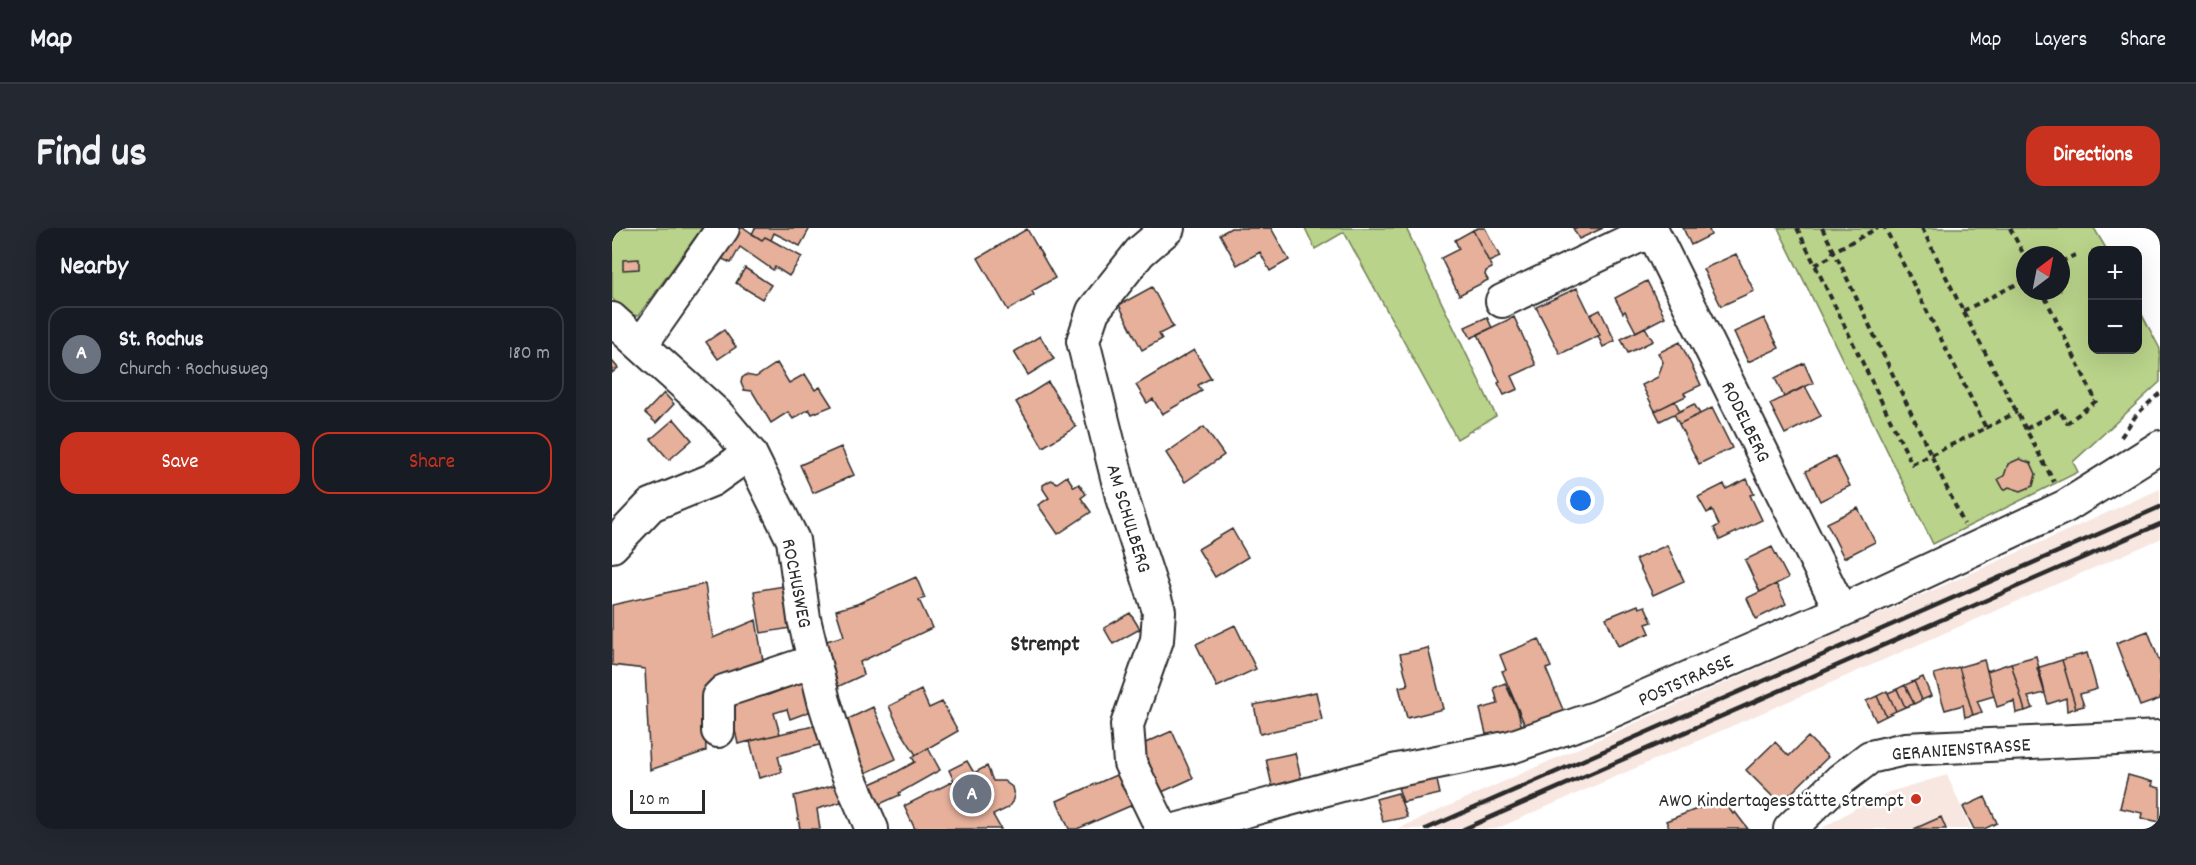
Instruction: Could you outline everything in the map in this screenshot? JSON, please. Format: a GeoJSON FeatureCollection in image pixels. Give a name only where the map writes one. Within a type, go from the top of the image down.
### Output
{"type":"FeatureCollection","features":[{"type":"Feature","properties":{"kind":"street"},"geometry":{"type":"LineString","coordinates":[[641,345],[723,228]]}},
{"type":"Feature","properties":{"kind":"street","name":"AM SCHULBERG"},"geometry":{"type":"LineString","coordinates":[[1162,829],[1130,763],[1127,725],[1157,640],[1159,611],[1123,501],[1083,341],[1093,311],[1140,252],[1168,228]]}},
{"type":"Feature","properties":{"kind":"street","name":"RODELBERG"},"geometry":{"type":"LineString","coordinates":[[1502,301],[1652,229],[1841,611]]}},
{"type":"Feature","properties":{"kind":"street","name":"ROCHUSWEG"},"geometry":{"type":"LineString","coordinates":[[612,319],[718,415],[750,453],[793,540],[804,619],[814,661],[844,765],[872,829]]}},
{"type":"Feature","properties":{"kind":"street","name":"POSTSTRASSE"},"geometry":{"type":"LineString","coordinates":[[1179,829],[1393,771],[1511,747],[1598,717],[1841,611],[2066,506],[2160,447]]}},
{"type":"Feature","properties":{"kind":"street"},"geometry":{"type":"LineString","coordinates":[[612,546],[651,505],[712,480],[750,453]]}},
{"type":"Feature","properties":{"kind":"street"},"geometry":{"type":"LineString","coordinates":[[718,731],[718,697],[724,692],[814,661]]}},
{"type":"Feature","properties":{"kind":"street","name":"GERANIENSTRASSE"},"geometry":{"type":"LineString","coordinates":[[1790,829],[1840,780],[1870,757],[1905,749],[2160,737]]}},
{"type":"Feature","properties":{"kind":"path"},"geometry":{"type":"LineString","coordinates":[[1797,228],[1912,464],[2017,412]]}},
{"type":"Feature","properties":{"kind":"path"},"geometry":{"type":"LineString","coordinates":[[1822,228],[1976,549]]}},
{"type":"Feature","properties":{"kind":"path"},"geometry":{"type":"LineString","coordinates":[[1815,265],[1830,257],[1834,251],[1878,228]]}},
{"type":"Feature","properties":{"kind":"path"},"geometry":{"type":"LineString","coordinates":[[1885,228],[1986,428]]}},
{"type":"Feature","properties":{"kind":"path"},"geometry":{"type":"LineString","coordinates":[[1922,228],[2066,506]]}},
{"type":"Feature","properties":{"kind":"path"},"geometry":{"type":"LineString","coordinates":[[2010,228],[2019,246]]}},
{"type":"Feature","properties":{"kind":"path"},"geometry":{"type":"LineString","coordinates":[[2070,258],[2079,253]]}},
{"type":"Feature","properties":{"kind":"path"},"geometry":{"type":"LineString","coordinates":[[1963,311],[2016,284]]}},
{"type":"Feature","properties":{"kind":"path"},"geometry":{"type":"LineString","coordinates":[[2025,429],[2060,410],[2067,423],[2096,401],[2046,300]]}},
{"type":"Feature","properties":{"kind":"shaded area"},"geometry":{"type":"Polygon","coordinates":[[[2160,489],[2160,539],[1496,829],[1397,829],[2160,489]]]}},
{"type":"Feature","properties":{"kind":"shaded area","name":"AWO Kindertagesstätte Strempt"},"geometry":{"type":"Polygon","coordinates":[[[1947,775],[1971,829],[1821,829],[1859,806],[1889,792],[1947,775]]]}},
{"type":"Feature","properties":{"kind":"green space"},"geometry":{"type":"Polygon","coordinates":[[[612,228],[702,228],[638,316],[625,313],[612,298],[612,228]]]}},
{"type":"Feature","properties":{"kind":"green space"},"geometry":{"type":"Polygon","coordinates":[[[1305,228],[1406,228],[1496,416],[1457,439],[1344,232],[1315,249],[1305,228]]]}},
{"type":"Feature","properties":{"kind":"green space"},"geometry":{"type":"Polygon","coordinates":[[[1778,228],[2094,228],[2105,246],[2088,246],[2088,354],[2142,354],[2142,315],[2160,349],[2160,382],[2073,462],[2078,472],[1933,544],[1778,228]]]}},
{"type":"Feature","properties":{"kind":"building"},"geometry":{"type":"Polygon","coordinates":[[[735,228],[744,228],[762,240],[765,237],[802,257],[789,276],[775,267],[773,270],[740,247],[731,263],[716,256],[735,228]]]}},
{"type":"Feature","properties":{"kind":"building"},"geometry":{"type":"Polygon","coordinates":[[[755,228],[810,228],[800,246],[774,233],[771,240],[765,237],[762,240],[752,234],[755,228]]]}},
{"type":"Feature","properties":{"kind":"building"},"geometry":{"type":"Polygon","coordinates":[[[1231,228],[1271,228],[1289,260],[1270,271],[1260,252],[1237,265],[1220,234],[1231,228]]]}},
{"type":"Feature","properties":{"kind":"building"},"geometry":{"type":"Polygon","coordinates":[[[1485,228],[1500,257],[1489,262],[1473,230],[1485,228]]]}},
{"type":"Feature","properties":{"kind":"building"},"geometry":{"type":"Polygon","coordinates":[[[1573,228],[1603,228],[1579,239],[1573,228]]]}},
{"type":"Feature","properties":{"kind":"building"},"geometry":{"type":"Polygon","coordinates":[[[1683,228],[1712,228],[1709,230],[1711,235],[1691,245],[1683,228]]]}},
{"type":"Feature","properties":{"kind":"building"},"geometry":{"type":"Polygon","coordinates":[[[1027,229],[1055,278],[1032,291],[1034,295],[1008,310],[978,258],[1027,229]]]}},
{"type":"Feature","properties":{"kind":"building"},"geometry":{"type":"Polygon","coordinates":[[[1473,230],[1492,268],[1486,271],[1485,275],[1488,280],[1459,295],[1441,258],[1459,249],[1455,240],[1473,230]]]}},
{"type":"Feature","properties":{"kind":"building"},"geometry":{"type":"Polygon","coordinates":[[[1736,254],[1754,291],[1721,306],[1703,269],[1736,254]]]}},
{"type":"Feature","properties":{"kind":"building"},"geometry":{"type":"Polygon","coordinates":[[[639,259],[639,269],[623,270],[623,260],[639,259]]]}},
{"type":"Feature","properties":{"kind":"building"},"geometry":{"type":"Polygon","coordinates":[[[745,268],[771,285],[762,299],[736,283],[745,268]]]}},
{"type":"Feature","properties":{"kind":"building"},"geometry":{"type":"Polygon","coordinates":[[[1647,281],[1665,317],[1636,332],[1615,298],[1647,281]]]}},
{"type":"Feature","properties":{"kind":"building"},"geometry":{"type":"Polygon","coordinates":[[[1152,287],[1173,327],[1159,334],[1162,339],[1142,350],[1119,305],[1152,287]]]}},
{"type":"Feature","properties":{"kind":"building"},"geometry":{"type":"Polygon","coordinates":[[[1577,288],[1600,335],[1560,354],[1536,307],[1577,288]]]}},
{"type":"Feature","properties":{"kind":"building"},"geometry":{"type":"Polygon","coordinates":[[[1600,310],[1615,341],[1603,347],[1590,315],[1600,310]]]}},
{"type":"Feature","properties":{"kind":"building"},"geometry":{"type":"Polygon","coordinates":[[[1487,317],[1492,328],[1471,338],[1465,327],[1487,317]]]}},
{"type":"Feature","properties":{"kind":"building"},"geometry":{"type":"Polygon","coordinates":[[[1514,317],[1536,365],[1512,376],[1518,389],[1504,395],[1478,334],[1514,317]]]}},
{"type":"Feature","properties":{"kind":"building"},"geometry":{"type":"Polygon","coordinates":[[[1764,318],[1779,348],[1748,362],[1734,332],[1764,318]]]}},
{"type":"Feature","properties":{"kind":"building"},"geometry":{"type":"Polygon","coordinates":[[[1645,327],[1653,341],[1628,353],[1621,339],[1645,327]]]}},
{"type":"Feature","properties":{"kind":"building"},"geometry":{"type":"Polygon","coordinates":[[[724,330],[736,347],[718,359],[706,342],[724,330]]]}},
{"type":"Feature","properties":{"kind":"building"},"geometry":{"type":"Polygon","coordinates":[[[1040,336],[1054,359],[1028,375],[1014,352],[1040,336]]]}},
{"type":"Feature","properties":{"kind":"building"},"geometry":{"type":"Polygon","coordinates":[[[1680,342],[1701,385],[1684,393],[1686,396],[1655,411],[1642,385],[1658,377],[1663,362],[1658,353],[1680,342]]]}},
{"type":"Feature","properties":{"kind":"building"},"geometry":{"type":"Polygon","coordinates":[[[1194,350],[1211,378],[1198,385],[1202,391],[1162,414],[1153,399],[1147,403],[1136,385],[1194,350]]]}},
{"type":"Feature","properties":{"kind":"building"},"geometry":{"type":"Polygon","coordinates":[[[612,361],[618,368],[612,373],[612,361]]]}},
{"type":"Feature","properties":{"kind":"building"},"geometry":{"type":"Polygon","coordinates":[[[777,363],[789,383],[805,374],[815,390],[820,387],[832,406],[812,414],[809,409],[793,419],[788,412],[771,423],[752,391],[744,390],[741,383],[742,378],[746,375],[756,377],[777,363]]]}},
{"type":"Feature","properties":{"kind":"building"},"geometry":{"type":"Polygon","coordinates":[[[1804,363],[1813,383],[1784,397],[1775,378],[1804,363]]]}},
{"type":"Feature","properties":{"kind":"building"},"geometry":{"type":"Polygon","coordinates":[[[1048,382],[1076,427],[1043,447],[1016,402],[1048,382]]]}},
{"type":"Feature","properties":{"kind":"building"},"geometry":{"type":"Polygon","coordinates":[[[1805,386],[1821,416],[1785,434],[1770,404],[1805,386]]]}},
{"type":"Feature","properties":{"kind":"building"},"geometry":{"type":"Polygon","coordinates":[[[664,393],[674,404],[656,423],[645,413],[664,393]]]}},
{"type":"Feature","properties":{"kind":"building"},"geometry":{"type":"Polygon","coordinates":[[[1675,401],[1680,411],[1660,421],[1655,411],[1675,401]]]}},
{"type":"Feature","properties":{"kind":"building"},"geometry":{"type":"Polygon","coordinates":[[[1694,404],[1700,414],[1679,424],[1674,414],[1694,404]]]}},
{"type":"Feature","properties":{"kind":"building"},"geometry":{"type":"Polygon","coordinates":[[[1712,408],[1732,448],[1699,464],[1679,424],[1712,408]]]}},
{"type":"Feature","properties":{"kind":"building"},"geometry":{"type":"Polygon","coordinates":[[[674,419],[692,440],[669,460],[651,439],[674,419]]]}},
{"type":"Feature","properties":{"kind":"building"},"geometry":{"type":"Polygon","coordinates":[[[1204,427],[1224,455],[1185,482],[1166,453],[1204,427]]]}},
{"type":"Feature","properties":{"kind":"building"},"geometry":{"type":"Polygon","coordinates":[[[841,447],[854,475],[813,493],[800,465],[841,447]]]}},
{"type":"Feature","properties":{"kind":"building"},"geometry":{"type":"Polygon","coordinates":[[[1835,456],[1850,486],[1820,501],[1806,471],[1835,456]]]}},
{"type":"Feature","properties":{"kind":"building"},"geometry":{"type":"Polygon","coordinates":[[[2019,459],[2031,463],[2036,474],[2033,486],[2021,491],[2009,487],[2004,490],[1998,479],[2004,476],[2008,464],[2019,459]]]}},
{"type":"Feature","properties":{"kind":"building"},"geometry":{"type":"Polygon","coordinates":[[[1067,476],[1074,487],[1079,484],[1086,494],[1081,498],[1091,512],[1058,534],[1038,505],[1049,498],[1043,485],[1051,480],[1057,483],[1067,476]]]}},
{"type":"Feature","properties":{"kind":"building"},"geometry":{"type":"Polygon","coordinates":[[[1747,479],[1754,494],[1750,495],[1762,520],[1720,540],[1714,528],[1719,525],[1712,510],[1707,513],[1698,497],[1724,484],[1726,489],[1747,479]]]}},
{"type":"Feature","properties":{"kind":"building"},"geometry":{"type":"Polygon","coordinates":[[[1858,508],[1875,542],[1844,558],[1827,523],[1858,508]]]}},
{"type":"Feature","properties":{"kind":"building"},"geometry":{"type":"Polygon","coordinates":[[[1232,529],[1248,557],[1215,577],[1198,549],[1232,529]]]}},
{"type":"Feature","properties":{"kind":"building"},"geometry":{"type":"Polygon","coordinates":[[[1667,545],[1684,581],[1653,595],[1636,559],[1667,545]]]}},
{"type":"Feature","properties":{"kind":"building"},"geometry":{"type":"Polygon","coordinates":[[[1772,547],[1788,578],[1760,592],[1745,560],[1772,547]]]}},
{"type":"Feature","properties":{"kind":"building"},"geometry":{"type":"Polygon","coordinates":[[[916,577],[925,598],[919,600],[932,628],[860,662],[863,675],[835,688],[823,642],[844,636],[836,610],[857,604],[916,577]]]}},
{"type":"Feature","properties":{"kind":"building"},"geometry":{"type":"Polygon","coordinates":[[[705,584],[713,638],[756,620],[764,667],[704,692],[706,751],[650,770],[645,669],[612,665],[612,605],[705,584]]]}},
{"type":"Feature","properties":{"kind":"building"},"geometry":{"type":"Polygon","coordinates":[[[1776,584],[1786,604],[1756,619],[1747,598],[1776,584]]]}},
{"type":"Feature","properties":{"kind":"building"},"geometry":{"type":"Polygon","coordinates":[[[784,586],[791,628],[761,633],[754,591],[784,586]]]}},
{"type":"Feature","properties":{"kind":"building"},"geometry":{"type":"Polygon","coordinates":[[[1638,605],[1639,608],[1645,606],[1652,622],[1646,624],[1650,633],[1618,646],[1606,618],[1638,605]]]}},
{"type":"Feature","properties":{"kind":"building"},"geometry":{"type":"Polygon","coordinates":[[[1130,613],[1140,629],[1113,644],[1104,628],[1130,613]]]}},
{"type":"Feature","properties":{"kind":"building"},"geometry":{"type":"Polygon","coordinates":[[[1235,625],[1256,669],[1217,687],[1196,644],[1235,625]]]}},
{"type":"Feature","properties":{"kind":"building"},"geometry":{"type":"Polygon","coordinates":[[[2148,631],[2160,663],[2160,699],[2140,706],[2116,643],[2148,631]]]}},
{"type":"Feature","properties":{"kind":"building"},"geometry":{"type":"Polygon","coordinates":[[[1539,639],[1551,667],[1546,669],[1564,712],[1526,728],[1502,671],[1506,670],[1500,655],[1539,639]]]}},
{"type":"Feature","properties":{"kind":"building"},"geometry":{"type":"Polygon","coordinates":[[[1428,648],[1443,709],[1407,718],[1399,687],[1408,685],[1400,654],[1428,648]]]}},
{"type":"Feature","properties":{"kind":"building"},"geometry":{"type":"Polygon","coordinates":[[[2087,653],[2097,689],[2080,694],[2084,706],[2076,708],[2062,660],[2087,653]]]}},
{"type":"Feature","properties":{"kind":"building"},"geometry":{"type":"Polygon","coordinates":[[[2036,656],[2045,693],[2028,697],[2033,708],[2025,711],[2011,663],[2036,656]]]}},
{"type":"Feature","properties":{"kind":"building"},"geometry":{"type":"Polygon","coordinates":[[[1984,660],[1994,696],[1977,701],[1982,712],[1973,715],[1959,667],[1984,660]]]}},
{"type":"Feature","properties":{"kind":"building"},"geometry":{"type":"Polygon","coordinates":[[[2062,660],[2076,708],[2067,711],[2066,698],[2048,704],[2037,668],[2062,660]]]}},
{"type":"Feature","properties":{"kind":"building"},"geometry":{"type":"Polygon","coordinates":[[[2011,663],[2025,711],[2016,713],[2014,701],[1997,707],[1987,671],[2011,663]]]}},
{"type":"Feature","properties":{"kind":"building"},"geometry":{"type":"Polygon","coordinates":[[[1959,667],[1973,715],[1965,717],[1963,705],[1945,710],[1934,674],[1959,667]]]}},
{"type":"Feature","properties":{"kind":"building"},"geometry":{"type":"Polygon","coordinates":[[[1923,677],[1931,696],[1922,700],[1914,681],[1923,677]]]}},
{"type":"Feature","properties":{"kind":"building"},"geometry":{"type":"Polygon","coordinates":[[[805,681],[814,710],[790,719],[787,709],[774,713],[780,734],[738,744],[729,703],[768,695],[805,681]]]}},
{"type":"Feature","properties":{"kind":"building"},"geometry":{"type":"Polygon","coordinates":[[[1914,681],[1922,700],[1914,704],[1905,685],[1914,681]]]}},
{"type":"Feature","properties":{"kind":"building"},"geometry":{"type":"Polygon","coordinates":[[[1505,683],[1518,711],[1522,728],[1487,738],[1480,709],[1498,704],[1494,688],[1505,683]]]}},
{"type":"Feature","properties":{"kind":"building"},"geometry":{"type":"Polygon","coordinates":[[[1905,685],[1914,704],[1905,707],[1897,689],[1905,685]]]}},
{"type":"Feature","properties":{"kind":"building"},"geometry":{"type":"Polygon","coordinates":[[[1897,689],[1905,707],[1896,711],[1888,693],[1897,689]]]}},
{"type":"Feature","properties":{"kind":"building"},"geometry":{"type":"Polygon","coordinates":[[[921,690],[929,708],[942,702],[958,731],[916,755],[900,730],[889,706],[921,690]]]}},
{"type":"Feature","properties":{"kind":"building"},"geometry":{"type":"Polygon","coordinates":[[[1887,691],[1896,711],[1886,716],[1877,696],[1887,691]]]}},
{"type":"Feature","properties":{"kind":"building"},"geometry":{"type":"Polygon","coordinates":[[[1316,692],[1322,720],[1260,734],[1254,705],[1316,692]]]}},
{"type":"Feature","properties":{"kind":"building"},"geometry":{"type":"Polygon","coordinates":[[[1877,696],[1886,716],[1876,721],[1866,701],[1877,696]]]}},
{"type":"Feature","properties":{"kind":"building"},"geometry":{"type":"Polygon","coordinates":[[[873,707],[896,759],[859,776],[840,723],[873,707]]]}},
{"type":"Feature","properties":{"kind":"building"},"geometry":{"type":"Polygon","coordinates":[[[818,725],[823,744],[778,756],[782,772],[759,778],[750,741],[818,725]]]}},
{"type":"Feature","properties":{"kind":"building"},"geometry":{"type":"Polygon","coordinates":[[[1172,731],[1193,778],[1162,792],[1141,745],[1172,731]]]}},
{"type":"Feature","properties":{"kind":"building"},"geometry":{"type":"Polygon","coordinates":[[[1808,737],[1828,757],[1780,804],[1746,770],[1775,742],[1789,756],[1808,737]]]}},
{"type":"Feature","properties":{"kind":"building"},"geometry":{"type":"Polygon","coordinates":[[[928,748],[940,770],[899,793],[900,795],[873,807],[864,787],[915,762],[912,757],[928,748]]]}},
{"type":"Feature","properties":{"kind":"building"},"geometry":{"type":"Polygon","coordinates":[[[1295,753],[1302,782],[1273,790],[1266,759],[1295,753]]]}},
{"type":"Feature","properties":{"kind":"building"},"geometry":{"type":"Polygon","coordinates":[[[967,761],[974,773],[987,766],[993,781],[1004,781],[1012,787],[1014,796],[1008,808],[993,815],[1001,829],[915,829],[904,806],[954,781],[949,770],[967,761]]]}},
{"type":"Feature","properties":{"kind":"building"},"geometry":{"type":"Polygon","coordinates":[[[1123,772],[1137,803],[1077,829],[1069,829],[1057,801],[1123,772]]]}},
{"type":"Feature","properties":{"kind":"building"},"geometry":{"type":"Polygon","coordinates":[[[2128,775],[2153,782],[2152,786],[2160,788],[2160,822],[2141,818],[2142,813],[2120,808],[2128,775]]]}},
{"type":"Feature","properties":{"kind":"building"},"geometry":{"type":"Polygon","coordinates":[[[1436,776],[1440,794],[1403,802],[1397,784],[1436,776]]]}},
{"type":"Feature","properties":{"kind":"building"},"geometry":{"type":"Polygon","coordinates":[[[842,783],[851,799],[817,809],[820,829],[800,829],[794,796],[842,783]]]}},
{"type":"Feature","properties":{"kind":"building"},"geometry":{"type":"Polygon","coordinates":[[[1398,793],[1407,817],[1383,822],[1376,799],[1398,793]]]}},
{"type":"Feature","properties":{"kind":"building"},"geometry":{"type":"Polygon","coordinates":[[[1985,797],[1997,823],[1984,829],[1974,829],[1963,807],[1985,797]]]}},
{"type":"Feature","properties":{"kind":"building"},"geometry":{"type":"Polygon","coordinates":[[[1724,801],[1748,829],[1670,829],[1666,821],[1715,802],[1717,806],[1724,801]]]}},
{"type":"Feature","properties":{"kind":"building"},"geometry":{"type":"Polygon","coordinates":[[[1941,817],[1946,829],[1914,829],[1941,817]]]}},
{"type":"Feature","properties":{"kind":"railway"},"geometry":{"type":"LineString","coordinates":[[1426,829],[2160,507]]}},
{"type":"Feature","properties":{"kind":"railway"},"geometry":{"type":"LineString","coordinates":[[1464,829],[2160,524]]}},
{"type":"Feature","properties":{"kind":"place","name":"St. Rochus"},"geometry":{"type":"Point","coordinates":[972,794]}},
{"type":"Feature","properties":{"kind":"place","name":"AWO Kindertagesstätte Strempt"},"geometry":{"type":"Point","coordinates":[1916,799]}},
{"type":"Feature","properties":{"kind":"district","name":"Strempt"},"geometry":{"type":"Point","coordinates":[1045,642]}}]}
